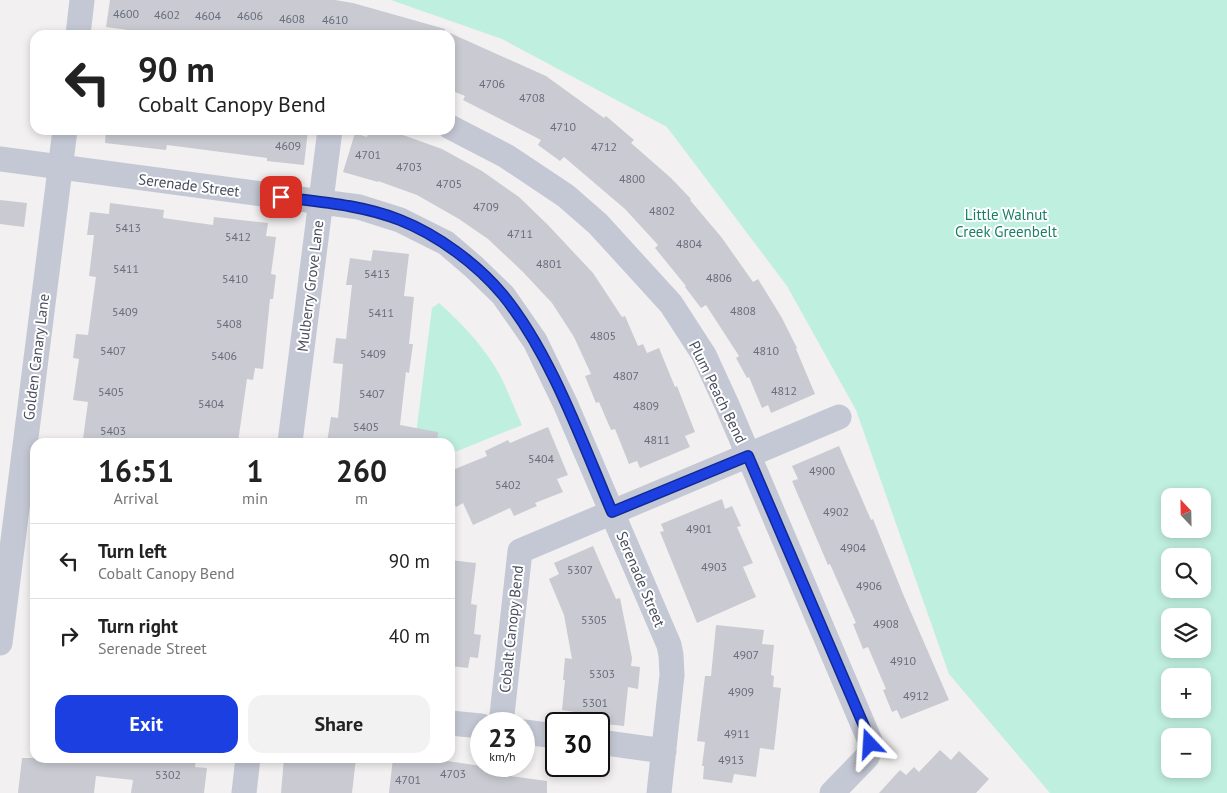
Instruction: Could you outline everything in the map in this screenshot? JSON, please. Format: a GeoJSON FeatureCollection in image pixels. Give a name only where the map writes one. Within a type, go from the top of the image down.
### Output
{"type":"FeatureCollection","features":[{"type":"Feature","properties":{"kind":"street"},"geometry":{"type":"LineString","coordinates":[[79,30],[82,0]]}},
{"type":"Feature","properties":{"kind":"street","name":"Plum Peach Bend"},"geometry":{"type":"LineString","coordinates":[[455,130],[506,156],[566,196],[598,224],[671,304],[704,356],[727,405],[870,741],[867,757],[832,793]]}},
{"type":"Feature","properties":{"kind":"street","name":"Golden Canary Lane"},"geometry":{"type":"LineString","coordinates":[[0,643],[64,135]]}},
{"type":"Feature","properties":{"kind":"street","name":"Mulberry Grove Lane"},"geometry":{"type":"LineString","coordinates":[[291,438],[329,135]]}},
{"type":"Feature","properties":{"kind":"street","name":"Serenade Street"},"geometry":{"type":"LineString","coordinates":[[0,159],[359,208],[400,220],[424,231],[446,243],[474,267],[503,295],[535,342],[566,403],[672,655],[672,675],[664,751],[665,792]]}},
{"type":"Feature","properties":{"kind":"street","name":"Cobalt Canopy Bend"},"geometry":{"type":"LineString","coordinates":[[502,712],[520,552],[839,417]]}},
{"type":"Feature","properties":{"kind":"street"},"geometry":{"type":"LineString","coordinates":[[455,723],[470,725]]}},
{"type":"Feature","properties":{"kind":"street"},"geometry":{"type":"LineString","coordinates":[[610,744],[664,751]]}},
{"type":"Feature","properties":{"kind":"street"},"geometry":{"type":"LineString","coordinates":[[244,793],[247,763]]}},
{"type":"Feature","properties":{"kind":"green space","name":"Little Walnut Creek Greenbelt"},"geometry":{"type":"Polygon","coordinates":[[[391,0],[1227,0],[1227,793],[1050,793],[949,674],[856,410],[787,286],[667,127],[502,39],[391,0]]]}},
{"type":"Feature","properties":{"kind":"green space"},"geometry":{"type":"Polygon","coordinates":[[[439,303],[466,329],[482,348],[502,379],[522,425],[455,452],[455,438],[416,438],[432,308],[439,303]]]}},
{"type":"Feature","properties":{"kind":"building"},"geometry":{"type":"Polygon","coordinates":[[[110,0],[335,0],[353,3],[445,29],[128,30],[106,27],[110,0]]]}},
{"type":"Feature","properties":{"kind":"building"},"geometry":{"type":"Polygon","coordinates":[[[455,35],[546,76],[604,118],[606,116],[634,140],[631,143],[671,178],[691,199],[753,282],[758,279],[782,318],[797,348],[815,394],[771,413],[768,405],[762,408],[749,377],[747,378],[736,358],[739,356],[706,305],[701,308],[655,248],[658,245],[625,209],[564,157],[560,161],[538,145],[541,140],[463,100],[465,96],[455,92],[455,35]]]}},
{"type":"Feature","properties":{"kind":"building"},"geometry":{"type":"Polygon","coordinates":[[[106,135],[307,135],[304,165],[267,161],[267,158],[167,145],[166,150],[105,143],[106,135]]]}},
{"type":"Feature","properties":{"kind":"building"},"geometry":{"type":"Polygon","coordinates":[[[354,135],[367,137],[368,135],[403,135],[442,149],[482,171],[519,197],[593,273],[622,317],[625,316],[638,346],[643,344],[647,353],[659,348],[675,387],[677,386],[695,432],[685,436],[690,447],[640,468],[637,461],[629,464],[615,429],[611,430],[599,402],[596,403],[585,376],[591,374],[574,337],[552,303],[523,272],[488,239],[459,219],[417,195],[378,181],[343,172],[354,135]]]}},
{"type":"Feature","properties":{"kind":"building"},"geometry":{"type":"Polygon","coordinates":[[[0,200],[27,203],[24,227],[0,224],[0,200]]]}},
{"type":"Feature","properties":{"kind":"building"},"geometry":{"type":"Polygon","coordinates":[[[110,203],[164,210],[163,218],[213,225],[214,217],[268,223],[266,236],[276,237],[271,274],[276,275],[273,299],[270,299],[263,369],[255,368],[253,380],[247,379],[239,438],[83,438],[88,402],[73,400],[79,359],[73,358],[76,334],[88,335],[96,277],[89,276],[94,235],[87,235],[90,212],[109,214],[110,203]]]}},
{"type":"Feature","properties":{"kind":"building"},"geometry":{"type":"Polygon","coordinates":[[[373,250],[409,254],[404,296],[414,297],[409,344],[413,344],[409,373],[406,372],[400,425],[438,432],[437,438],[328,438],[331,417],[338,418],[343,364],[333,363],[336,338],[346,339],[352,285],[346,285],[350,258],[371,261],[373,250]]]}},
{"type":"Feature","properties":{"kind":"building"},"geometry":{"type":"Polygon","coordinates":[[[548,427],[568,475],[557,479],[563,492],[535,503],[537,506],[514,516],[510,508],[473,525],[463,503],[456,507],[455,505],[455,469],[487,456],[485,451],[508,440],[510,443],[548,427]]]}},
{"type":"Feature","properties":{"kind":"building"},"geometry":{"type":"Polygon","coordinates":[[[839,446],[871,520],[873,519],[949,700],[901,719],[897,710],[892,712],[883,690],[886,689],[868,647],[863,649],[853,624],[856,623],[830,564],[828,565],[792,481],[798,479],[792,466],[839,446]]]}},
{"type":"Feature","properties":{"kind":"building"},"geometry":{"type":"Polygon","coordinates":[[[722,499],[725,509],[732,506],[741,526],[737,527],[753,563],[743,567],[756,597],[697,623],[660,532],[664,531],[661,524],[722,499]]]}},
{"type":"Feature","properties":{"kind":"building"},"geometry":{"type":"Polygon","coordinates":[[[593,546],[616,599],[620,598],[632,658],[631,666],[640,667],[638,689],[628,687],[624,726],[610,725],[610,712],[562,710],[565,658],[572,659],[564,615],[549,579],[559,574],[554,563],[593,546]]]}},
{"type":"Feature","properties":{"kind":"building"},"geometry":{"type":"Polygon","coordinates":[[[455,561],[476,563],[471,604],[477,605],[474,634],[481,635],[478,658],[470,657],[468,668],[455,667],[455,561]]]}},
{"type":"Feature","properties":{"kind":"building"},"geometry":{"type":"Polygon","coordinates":[[[716,625],[764,630],[762,644],[774,645],[771,675],[774,676],[773,687],[781,688],[774,750],[760,748],[756,777],[734,774],[732,783],[703,779],[704,766],[702,766],[705,742],[697,741],[705,676],[711,676],[716,625]]]}},
{"type":"Feature","properties":{"kind":"building"},"geometry":{"type":"Polygon","coordinates":[[[940,750],[951,760],[959,751],[989,779],[976,793],[879,793],[900,770],[906,775],[914,767],[919,772],[940,750]]]}},
{"type":"Feature","properties":{"kind":"building"},"geometry":{"type":"Polygon","coordinates":[[[22,758],[30,758],[30,763],[195,763],[195,767],[207,768],[204,793],[131,793],[133,780],[96,776],[94,793],[18,793],[22,758]]]}},
{"type":"Feature","properties":{"kind":"building"},"geometry":{"type":"Polygon","coordinates":[[[455,762],[470,764],[470,777],[517,777],[547,781],[547,793],[389,793],[392,763],[455,762]]]}},
{"type":"Feature","properties":{"kind":"building"},"geometry":{"type":"Polygon","coordinates":[[[284,763],[355,763],[352,793],[281,793],[284,763]]]}},
{"type":"Feature","properties":{"kind":"route"},"geometry":{"type":"LineString","coordinates":[[281,197],[359,208],[400,220],[446,243],[474,267],[503,295],[535,342],[566,403],[612,512],[748,456],[867,733],[870,744]]}}]}
